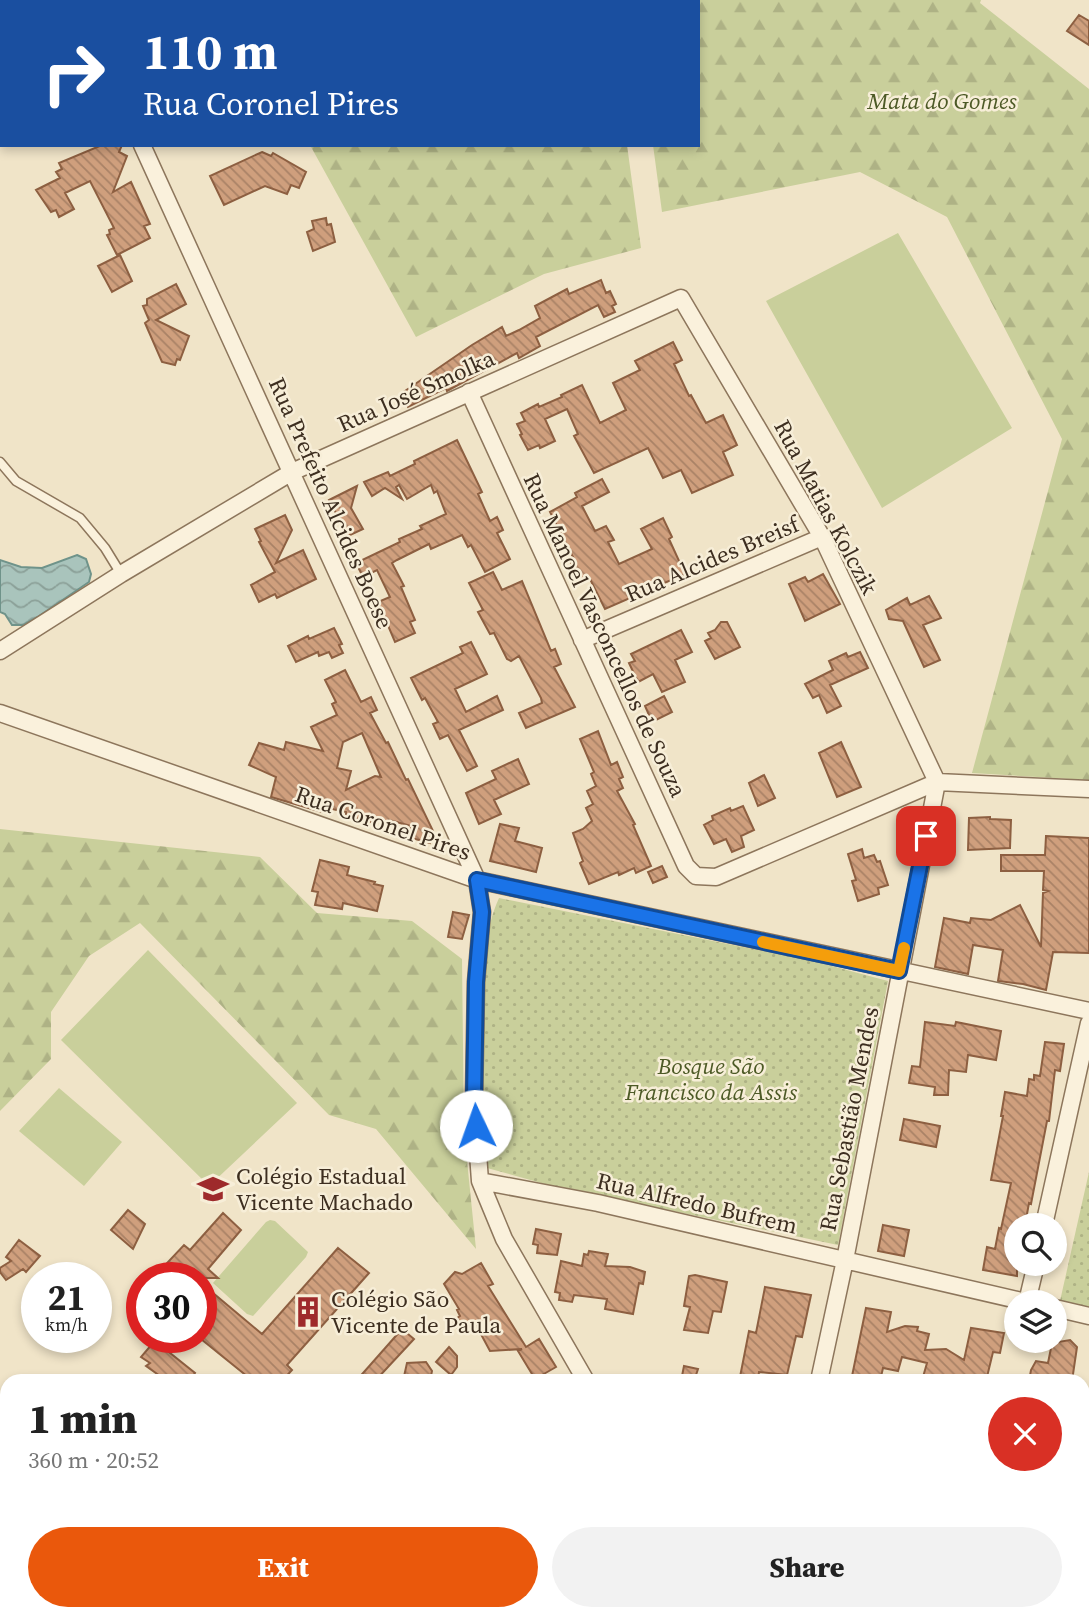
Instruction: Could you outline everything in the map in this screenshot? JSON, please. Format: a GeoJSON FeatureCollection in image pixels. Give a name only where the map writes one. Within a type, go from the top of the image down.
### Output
{"type":"FeatureCollection","features":[{"type":"Feature","properties":{"kind":"street","name":"Rua Prefeito Alcides Boese"},"geometry":{"type":"LineString","coordinates":[[143,147],[477,880],[482,912],[476,982],[474,1099],[480,1181],[504,1239],[582,1374]]}},
{"type":"Feature","properties":{"kind":"street","name":"Rua José Smolka"},"geometry":{"type":"LineString","coordinates":[[0,651],[121,574],[292,472],[681,298]]}},
{"type":"Feature","properties":{"kind":"street","name":"Rua Matias Kolczik"},"geometry":{"type":"LineString","coordinates":[[681,298],[822,537],[937,782]]}},
{"type":"Feature","properties":{"kind":"street","name":"Rua Manoel Vasconcellos de Souza"},"geometry":{"type":"LineString","coordinates":[[469,392],[686,866],[696,876],[716,877],[937,782]]}},
{"type":"Feature","properties":{"kind":"street","name":"Rua Alcides Breisf"},"geometry":{"type":"LineString","coordinates":[[582,640],[822,537]]}},
{"type":"Feature","properties":{"kind":"street","name":"Rua Coronel Pires"},"geometry":{"type":"LineString","coordinates":[[0,713],[477,880],[1089,1011]]}},
{"type":"Feature","properties":{"kind":"street"},"geometry":{"type":"LineString","coordinates":[[937,782],[1089,789]]}},
{"type":"Feature","properties":{"kind":"street","name":"Rua Sebastião Mendes"},"geometry":{"type":"LineString","coordinates":[[821,1374],[937,782]]}},
{"type":"Feature","properties":{"kind":"street"},"geometry":{"type":"LineString","coordinates":[[1047,1213],[1089,1023]]}},
{"type":"Feature","properties":{"kind":"street","name":"Rua Alfredo Bufrem"},"geometry":{"type":"LineString","coordinates":[[480,1181],[598,1203],[1004,1297]]}},
{"type":"Feature","properties":{"kind":"street"},"geometry":{"type":"LineString","coordinates":[[1067,1310],[1089,1315]]}},
{"type":"Feature","properties":{"kind":"lane"},"geometry":{"type":"LineString","coordinates":[[0,461],[16,481],[80,518],[105,548],[121,574]]}},
{"type":"Feature","properties":{"kind":"green space","name":"Mata do Gomes"},"geometry":{"type":"Polygon","coordinates":[[[700,0],[981,0],[980,3],[1089,89],[1089,780],[972,773],[1062,439],[947,217],[860,172],[662,212],[653,147],[700,147],[700,0]]]}},
{"type":"Feature","properties":{"kind":"green space"},"geometry":{"type":"Polygon","coordinates":[[[311,147],[627,147],[641,248],[544,274],[416,337],[311,147]]]}},
{"type":"Feature","properties":{"kind":"green space"},"geometry":{"type":"Polygon","coordinates":[[[898,233],[1012,428],[882,508],[766,301],[898,233]]]}},
{"type":"Feature","properties":{"kind":"green space"},"geometry":{"type":"Polygon","coordinates":[[[0,829],[260,857],[317,913],[412,921],[462,959],[464,1131],[476,1249],[376,1129],[329,1115],[140,923],[89,956],[51,1012],[51,1059],[0,1111],[0,829]]]}},
{"type":"Feature","properties":{"kind":"green space","name":"Bosque São Francisco da Assis"},"geometry":{"type":"Polygon","coordinates":[[[499,898],[813,961],[888,981],[838,1245],[552,1186],[487,1168],[479,1068],[479,994],[489,926],[499,898]]]}},
{"type":"Feature","properties":{"kind":"green space"},"geometry":{"type":"Polygon","coordinates":[[[148,950],[297,1103],[209,1186],[61,1040],[148,950]]]}},
{"type":"Feature","properties":{"kind":"green space"},"geometry":{"type":"Polygon","coordinates":[[[59,1088],[122,1142],[84,1186],[19,1131],[59,1088]]]}},
{"type":"Feature","properties":{"kind":"green space"},"geometry":{"type":"Polygon","coordinates":[[[1089,1172],[1089,1307],[1067,1302],[1067,1290],[1062,1290],[1089,1172]]]}},
{"type":"Feature","properties":{"kind":"green space"},"geometry":{"type":"Polygon","coordinates":[[[275,1221],[308,1252],[253,1316],[247,1314],[217,1287],[217,1278],[266,1222],[275,1221]]]}},
{"type":"Feature","properties":{"kind":"water"},"geometry":{"type":"Polygon","coordinates":[[[77,555],[86,559],[91,574],[89,582],[23,625],[12,625],[5,614],[0,612],[0,560],[21,567],[42,568],[77,555]]]}},
{"type":"Feature","properties":{"kind":"building"},"geometry":{"type":"Polygon","coordinates":[[[1079,15],[1089,21],[1089,45],[1067,31],[1079,15]]]}},
{"type":"Feature","properties":{"kind":"building"},"geometry":{"type":"Polygon","coordinates":[[[97,147],[121,147],[119,152],[127,156],[113,192],[131,182],[150,224],[144,226],[150,238],[117,255],[107,235],[110,234],[109,230],[114,228],[90,181],[65,193],[74,209],[59,217],[56,210],[51,212],[36,190],[60,178],[56,172],[62,169],[59,163],[97,147]]]}},
{"type":"Feature","properties":{"kind":"building"},"geometry":{"type":"Polygon","coordinates":[[[262,152],[271,156],[273,153],[306,172],[299,188],[291,185],[287,194],[265,186],[224,205],[210,176],[262,152]]]}},
{"type":"Feature","properties":{"kind":"building"},"geometry":{"type":"Polygon","coordinates":[[[326,218],[327,225],[331,224],[335,242],[313,251],[307,232],[314,229],[312,221],[326,218]]]}},
{"type":"Feature","properties":{"kind":"building"},"geometry":{"type":"Polygon","coordinates":[[[120,255],[132,281],[112,292],[98,266],[120,255]]]}},
{"type":"Feature","properties":{"kind":"building"},"geometry":{"type":"Polygon","coordinates":[[[601,280],[606,293],[610,291],[616,304],[612,306],[615,312],[604,317],[598,305],[536,337],[540,346],[519,358],[517,353],[447,391],[446,388],[408,407],[402,393],[472,345],[502,327],[506,336],[519,330],[540,318],[535,306],[567,289],[569,294],[601,280]]]}},
{"type":"Feature","properties":{"kind":"building"},"geometry":{"type":"Polygon","coordinates":[[[176,284],[186,304],[156,320],[189,336],[180,360],[177,359],[175,365],[162,362],[145,323],[149,320],[143,306],[147,305],[147,299],[176,284]]]}},
{"type":"Feature","properties":{"kind":"building"},"geometry":{"type":"Polygon","coordinates":[[[673,342],[682,360],[674,364],[689,396],[691,395],[706,423],[723,415],[737,445],[723,452],[733,475],[692,493],[681,470],[663,478],[648,448],[594,473],[574,436],[578,434],[567,409],[545,419],[555,441],[528,450],[517,424],[525,421],[521,413],[538,404],[539,407],[562,397],[561,395],[582,385],[600,423],[626,410],[613,383],[640,370],[635,361],[673,342]]]}},
{"type":"Feature","properties":{"kind":"building"},"geometry":{"type":"Polygon","coordinates":[[[457,440],[482,492],[478,494],[490,521],[497,517],[503,530],[497,533],[510,559],[485,572],[471,545],[468,547],[462,535],[431,549],[429,544],[392,563],[404,586],[401,587],[415,620],[410,622],[415,633],[395,642],[378,602],[390,597],[377,570],[363,577],[356,563],[400,542],[399,539],[422,529],[420,526],[446,514],[437,491],[434,493],[431,485],[407,499],[399,485],[396,487],[402,499],[385,488],[372,496],[364,482],[388,472],[390,476],[457,440]]]}},
{"type":"Feature","properties":{"kind":"building"},"geometry":{"type":"Polygon","coordinates":[[[602,479],[609,492],[582,506],[595,531],[606,526],[614,540],[608,542],[619,564],[652,549],[641,529],[663,518],[685,574],[605,609],[589,577],[580,581],[571,563],[575,561],[550,512],[577,497],[575,493],[602,479]]]}},
{"type":"Feature","properties":{"kind":"building"},"geometry":{"type":"Polygon","coordinates":[[[357,486],[351,508],[363,529],[348,536],[329,500],[357,486]]]}},
{"type":"Feature","properties":{"kind":"building"},"geometry":{"type":"Polygon","coordinates":[[[285,515],[292,530],[276,563],[303,550],[316,579],[277,598],[275,594],[259,602],[251,585],[275,572],[255,529],[285,515]]]}},
{"type":"Feature","properties":{"kind":"building"},"geometry":{"type":"Polygon","coordinates":[[[493,572],[502,590],[522,581],[551,651],[555,649],[561,664],[554,667],[575,707],[526,728],[519,713],[542,703],[541,698],[519,656],[511,661],[507,659],[494,633],[490,634],[478,612],[483,610],[469,583],[493,572]]]}},
{"type":"Feature","properties":{"kind":"building"},"geometry":{"type":"Polygon","coordinates":[[[823,574],[840,604],[805,621],[789,584],[805,577],[808,582],[823,574]]]}},
{"type":"Feature","properties":{"kind":"building"},"geometry":{"type":"Polygon","coordinates":[[[929,596],[941,618],[923,625],[940,660],[924,667],[903,621],[889,619],[886,610],[907,598],[910,605],[929,596]]]}},
{"type":"Feature","properties":{"kind":"building"},"geometry":{"type":"Polygon","coordinates":[[[721,622],[727,622],[740,647],[715,659],[705,641],[711,638],[708,633],[715,630],[721,622]]]}},
{"type":"Feature","properties":{"kind":"building"},"geometry":{"type":"Polygon","coordinates":[[[334,628],[342,644],[339,645],[343,653],[332,658],[329,652],[319,656],[318,652],[296,662],[288,646],[334,628]]]}},
{"type":"Feature","properties":{"kind":"building"},"geometry":{"type":"Polygon","coordinates":[[[681,630],[692,652],[675,660],[685,682],[662,692],[653,674],[638,682],[629,663],[635,661],[631,654],[681,630]]]}},
{"type":"Feature","properties":{"kind":"building"},"geometry":{"type":"Polygon","coordinates":[[[471,642],[487,674],[455,689],[466,712],[497,696],[503,710],[459,730],[477,766],[467,771],[448,735],[440,739],[433,724],[438,722],[425,698],[422,700],[411,678],[463,653],[460,647],[471,642]]]}},
{"type":"Feature","properties":{"kind":"building"},"geometry":{"type":"Polygon","coordinates":[[[860,652],[868,668],[830,685],[841,706],[827,713],[819,695],[813,698],[805,684],[833,670],[829,661],[846,653],[848,657],[860,652]]]}},
{"type":"Feature","properties":{"kind":"building"},"geometry":{"type":"Polygon","coordinates":[[[345,670],[361,702],[371,697],[377,710],[370,713],[386,743],[388,742],[406,780],[408,779],[434,833],[430,843],[408,837],[411,826],[389,820],[388,823],[377,820],[376,823],[323,807],[322,812],[271,797],[276,777],[249,765],[259,743],[284,750],[286,742],[323,751],[311,727],[337,715],[332,704],[336,702],[325,680],[345,670]],[[362,733],[343,742],[337,768],[351,771],[346,790],[375,776],[381,777],[362,733]]]}},
{"type":"Feature","properties":{"kind":"building"},"geometry":{"type":"Polygon","coordinates":[[[664,696],[672,712],[652,722],[645,706],[664,696]]]}},
{"type":"Feature","properties":{"kind":"building"},"geometry":{"type":"Polygon","coordinates":[[[598,731],[611,765],[617,762],[623,777],[619,779],[623,788],[617,791],[635,824],[633,825],[651,866],[636,873],[634,868],[619,875],[618,872],[589,884],[580,863],[583,861],[573,833],[592,821],[586,808],[593,804],[587,791],[596,786],[591,774],[594,772],[580,739],[598,731]]]}},
{"type":"Feature","properties":{"kind":"building"},"geometry":{"type":"Polygon","coordinates":[[[841,742],[861,787],[837,797],[819,753],[841,742]]]}},
{"type":"Feature","properties":{"kind":"building"},"geometry":{"type":"Polygon","coordinates":[[[518,759],[529,784],[494,800],[501,814],[479,824],[466,793],[496,779],[492,771],[518,759]]]}},
{"type":"Feature","properties":{"kind":"building"},"geometry":{"type":"Polygon","coordinates":[[[764,775],[775,798],[758,806],[749,783],[764,775]]]}},
{"type":"Feature","properties":{"kind":"building"},"geometry":{"type":"Polygon","coordinates":[[[743,806],[754,830],[741,836],[744,847],[732,852],[726,839],[714,844],[704,825],[713,820],[712,816],[743,806]]]}},
{"type":"Feature","properties":{"kind":"building"},"geometry":{"type":"Polygon","coordinates":[[[969,818],[1011,820],[1010,848],[968,850],[969,818]]]}},
{"type":"Feature","properties":{"kind":"building"},"geometry":{"type":"Polygon","coordinates":[[[500,824],[519,828],[515,841],[542,848],[536,872],[490,861],[500,824]]]}},
{"type":"Feature","properties":{"kind":"building"},"geometry":{"type":"Polygon","coordinates":[[[1046,836],[1089,838],[1089,953],[1053,952],[1046,990],[998,981],[1003,950],[973,945],[968,974],[935,967],[944,918],[970,923],[971,918],[991,920],[1020,905],[1041,947],[1043,893],[1048,891],[1043,890],[1044,871],[1001,871],[1001,855],[1045,855],[1046,836]]]}},
{"type":"Feature","properties":{"kind":"building"},"geometry":{"type":"Polygon","coordinates":[[[862,849],[864,858],[874,855],[877,862],[880,861],[888,885],[878,888],[879,894],[858,901],[852,881],[856,880],[848,854],[862,849]]]}},
{"type":"Feature","properties":{"kind":"building"},"geometry":{"type":"Polygon","coordinates":[[[320,860],[349,867],[347,875],[383,886],[377,911],[343,903],[342,909],[315,905],[318,892],[312,891],[320,860]]]}},
{"type":"Feature","properties":{"kind":"building"},"geometry":{"type":"Polygon","coordinates":[[[662,866],[667,877],[653,883],[648,872],[662,866]]]}},
{"type":"Feature","properties":{"kind":"building"},"geometry":{"type":"Polygon","coordinates":[[[453,912],[469,915],[462,939],[448,937],[453,912]]]}},
{"type":"Feature","properties":{"kind":"building"},"geometry":{"type":"Polygon","coordinates":[[[925,1022],[955,1026],[956,1022],[1001,1031],[996,1060],[968,1055],[966,1072],[949,1070],[948,1095],[934,1095],[935,1087],[909,1083],[912,1066],[920,1067],[925,1022]]]}},
{"type":"Feature","properties":{"kind":"building"},"geometry":{"type":"Polygon","coordinates":[[[1045,1042],[1064,1044],[1060,1071],[1055,1070],[1049,1121],[1031,1204],[1029,1203],[1027,1213],[1004,1213],[1011,1183],[991,1180],[1005,1092],[1027,1096],[1029,1079],[1034,1080],[1034,1075],[1040,1076],[1045,1042]]]}},
{"type":"Feature","properties":{"kind":"building"},"geometry":{"type":"Polygon","coordinates":[[[904,1119],[940,1126],[936,1147],[900,1140],[904,1119]]]}},
{"type":"Feature","properties":{"kind":"building"},"geometry":{"type":"Polygon","coordinates":[[[128,1210],[145,1224],[133,1249],[111,1230],[128,1210]]]}},
{"type":"Feature","properties":{"kind":"building"},"geometry":{"type":"Polygon","coordinates":[[[223,1213],[241,1230],[214,1262],[168,1262],[184,1245],[190,1250],[223,1213]]]}},
{"type":"Feature","properties":{"kind":"building"},"geometry":{"type":"Polygon","coordinates":[[[1004,1215],[1004,1274],[983,1270],[987,1247],[995,1249],[999,1228],[1001,1229],[1004,1215]]]}},
{"type":"Feature","properties":{"kind":"building"},"geometry":{"type":"Polygon","coordinates":[[[883,1225],[909,1230],[904,1256],[878,1251],[883,1225]]]}},
{"type":"Feature","properties":{"kind":"building"},"geometry":{"type":"Polygon","coordinates":[[[536,1229],[561,1234],[557,1255],[537,1253],[538,1245],[533,1244],[536,1229]]]}},
{"type":"Feature","properties":{"kind":"building"},"geometry":{"type":"Polygon","coordinates":[[[19,1240],[40,1256],[35,1262],[21,1262],[21,1270],[6,1280],[0,1268],[11,1261],[6,1257],[19,1240]]]}},
{"type":"Feature","properties":{"kind":"building","name":"Colégio São Vicente de Paula"},"geometry":{"type":"Polygon","coordinates":[[[338,1248],[369,1273],[287,1365],[292,1370],[288,1374],[244,1374],[217,1352],[217,1296],[262,1334],[338,1248]]]}},
{"type":"Feature","properties":{"kind":"building"},"geometry":{"type":"Polygon","coordinates":[[[589,1251],[608,1254],[605,1266],[630,1267],[645,1272],[643,1284],[639,1283],[633,1314],[605,1309],[607,1299],[574,1295],[572,1302],[559,1300],[560,1293],[555,1292],[561,1261],[582,1266],[584,1254],[588,1255],[589,1251]]]}},
{"type":"Feature","properties":{"kind":"building"},"geometry":{"type":"Polygon","coordinates":[[[481,1263],[493,1284],[488,1286],[526,1347],[539,1339],[556,1367],[544,1374],[532,1374],[518,1351],[522,1349],[490,1351],[476,1325],[459,1330],[453,1321],[460,1316],[457,1310],[459,1309],[444,1284],[455,1272],[462,1274],[481,1263]]]}},
{"type":"Feature","properties":{"kind":"building"},"geometry":{"type":"Polygon","coordinates":[[[689,1276],[727,1282],[721,1312],[713,1311],[708,1333],[684,1330],[690,1307],[684,1306],[689,1276]]]}},
{"type":"Feature","properties":{"kind":"building"},"geometry":{"type":"Polygon","coordinates":[[[765,1287],[811,1295],[802,1337],[796,1336],[787,1374],[741,1374],[749,1331],[756,1333],[765,1287]]]}},
{"type":"Feature","properties":{"kind":"building"},"geometry":{"type":"Polygon","coordinates":[[[866,1308],[891,1312],[887,1332],[905,1326],[918,1327],[917,1331],[929,1334],[925,1350],[946,1349],[964,1360],[971,1328],[1004,1333],[1000,1353],[993,1352],[988,1374],[924,1374],[927,1363],[902,1357],[898,1371],[883,1368],[882,1374],[852,1374],[866,1308]]]}},
{"type":"Feature","properties":{"kind":"building"},"geometry":{"type":"Polygon","coordinates":[[[402,1329],[414,1339],[382,1374],[362,1374],[402,1329]]]}},
{"type":"Feature","properties":{"kind":"building"},"geometry":{"type":"Polygon","coordinates":[[[1067,1340],[1077,1347],[1073,1374],[1030,1374],[1036,1361],[1048,1363],[1050,1353],[1067,1353],[1067,1340]]]}},
{"type":"Feature","properties":{"kind":"building"},"geometry":{"type":"Polygon","coordinates":[[[449,1347],[457,1356],[457,1367],[452,1374],[436,1362],[449,1347]]]}},
{"type":"Feature","properties":{"kind":"building"},"geometry":{"type":"Polygon","coordinates":[[[144,1353],[170,1353],[195,1373],[157,1374],[146,1366],[150,1363],[141,1357],[144,1353]]]}},
{"type":"Feature","properties":{"kind":"building"},"geometry":{"type":"Polygon","coordinates":[[[426,1362],[431,1374],[405,1374],[407,1363],[426,1362]]]}},
{"type":"Feature","properties":{"kind":"building"},"geometry":{"type":"Polygon","coordinates":[[[684,1366],[698,1369],[696,1374],[682,1374],[684,1366]]]}},
{"type":"Feature","properties":{"kind":"slow traffic"},"geometry":{"type":"LineString","coordinates":[[763,942],[899,971],[904,948]]}},
{"type":"Feature","properties":{"kind":"place","name":"Colégio Estadual Vicente Machado"},"geometry":{"type":"Point","coordinates":[213,1189]}},
{"type":"Feature","properties":{"kind":"place","name":"Colégio São Vicente de Paula"},"geometry":{"type":"Point","coordinates":[308,1312]}},
{"type":"Feature","properties":{"kind":"route"},"geometry":{"type":"LineString","coordinates":[[476,1126],[476,982],[482,912],[477,880],[899,971],[926,836]]}}]}
